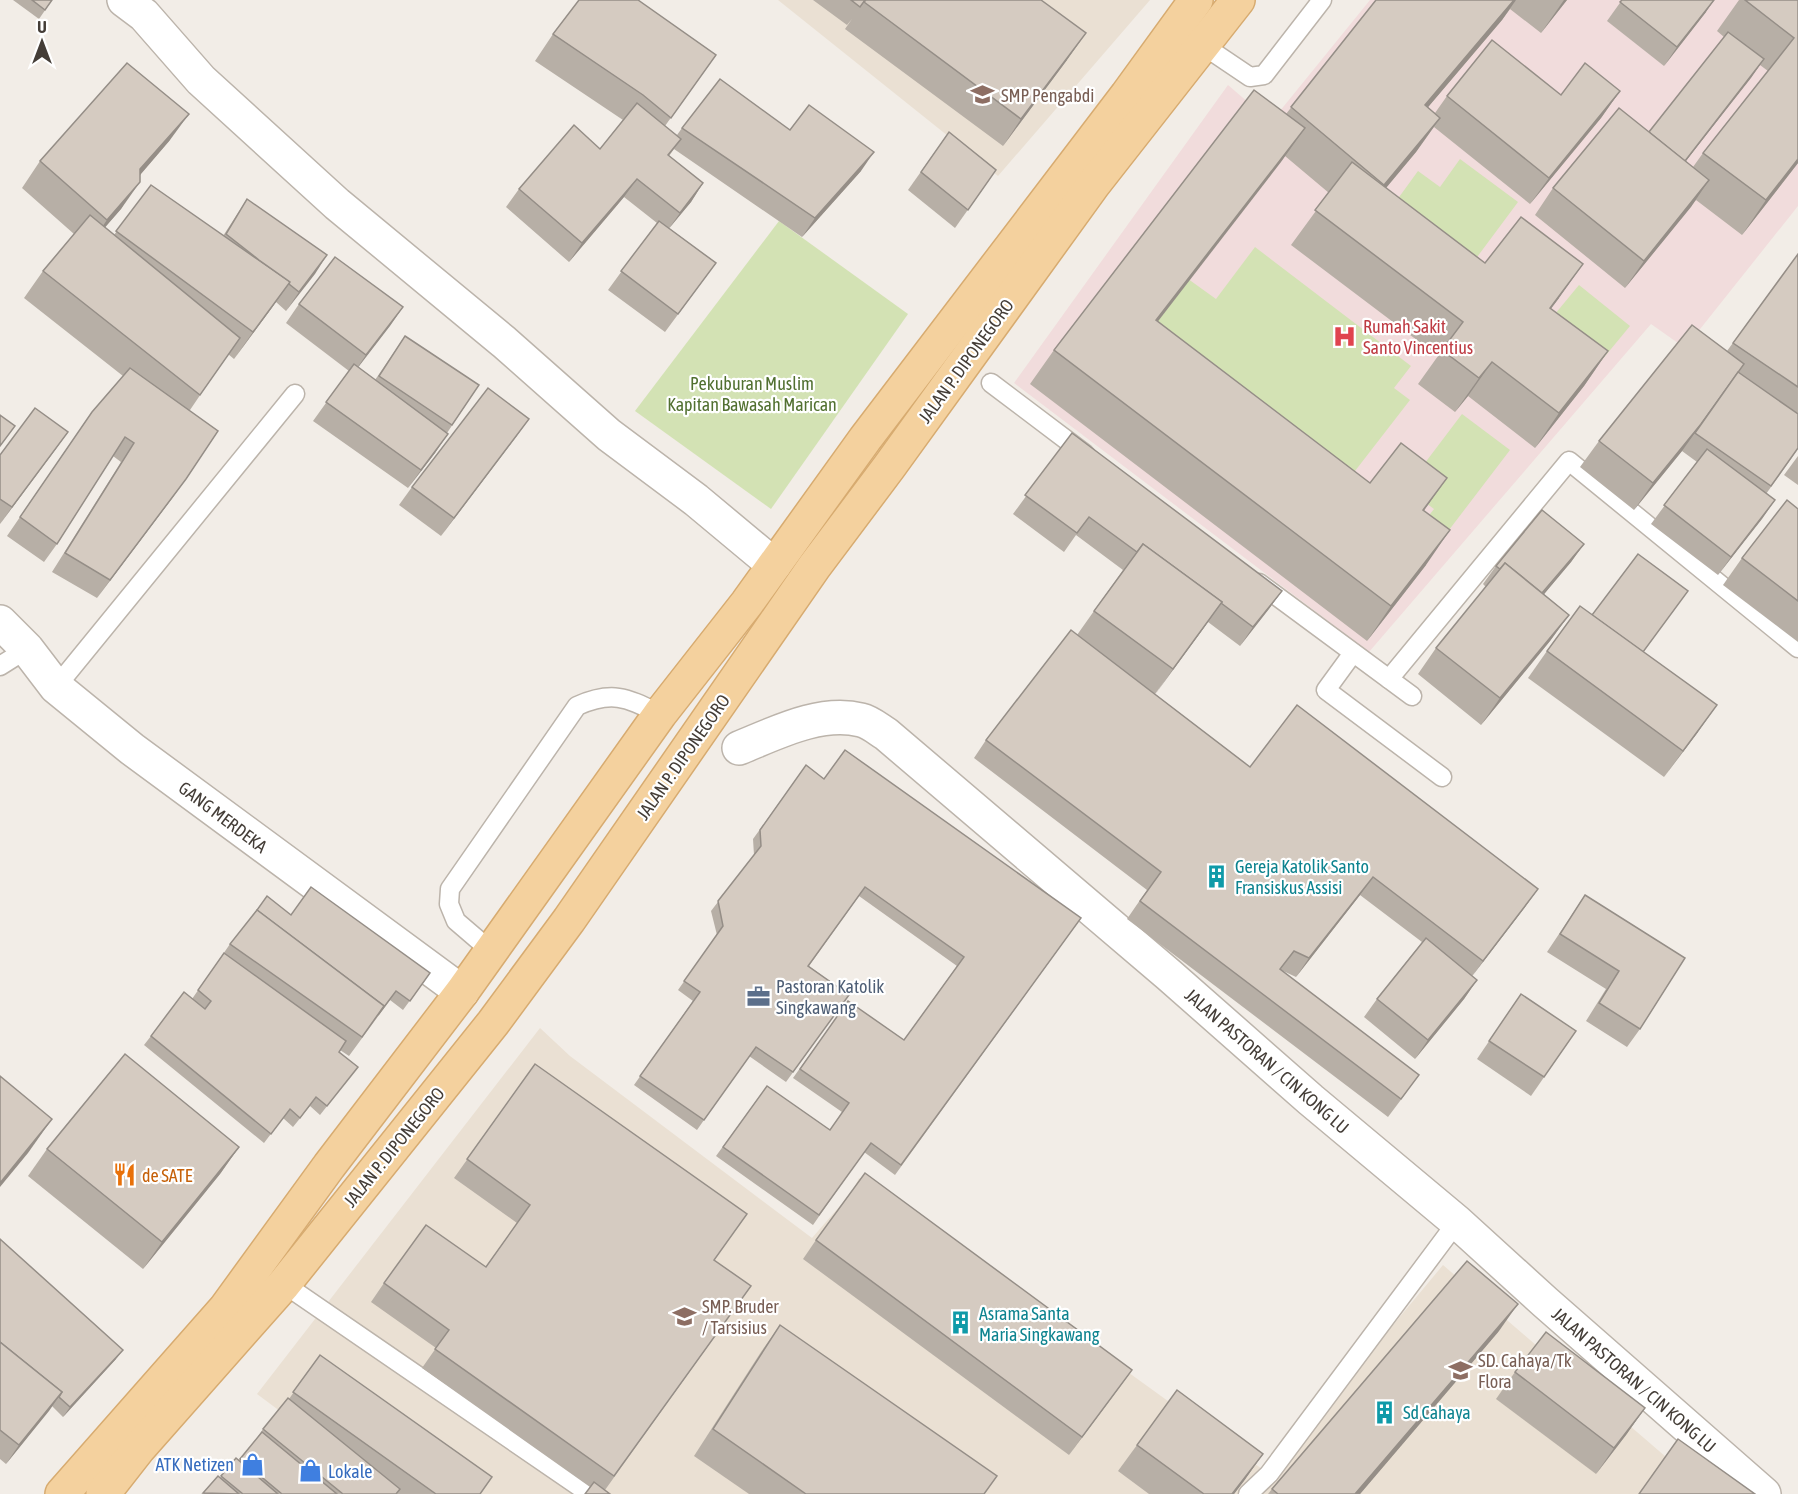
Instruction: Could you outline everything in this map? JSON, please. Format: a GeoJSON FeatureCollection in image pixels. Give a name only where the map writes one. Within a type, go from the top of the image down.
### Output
{"type":"FeatureCollection","features":[{"type":"Feature","properties":{"kind":"main road","name":"JALAN P. DIPONEGORO"},"geometry":{"type":"LineString","coordinates":[[62,1494],[225,1309],[329,1166],[462,992],[660,714],[747,603],[865,439],[1127,95],[1196,0]]}},
{"type":"Feature","properties":{"kind":"main road","name":"JALAN P. DIPONEGORO"},"geometry":{"type":"LineString","coordinates":[[103,1494],[139,1448],[284,1284],[493,1023],[569,920],[814,567],[896,458],[1093,185],[1238,0]]}},
{"type":"Feature","properties":{"kind":"main road"},"geometry":{"type":"LineString","coordinates":[[532,896],[569,920]]}},
{"type":"Feature","properties":{"kind":"street"},"geometry":{"type":"LineString","coordinates":[[124,0],[144,15],[201,80],[337,204],[504,342],[609,435],[696,500],[774,565]]}},
{"type":"Feature","properties":{"kind":"street","name":"GANG MERDEKA"},"geometry":{"type":"LineString","coordinates":[[0,622],[13,658],[56,687],[132,749],[462,992]]}},
{"type":"Feature","properties":{"kind":"street","name":"JALAN PASTORAN / CIN KONG LU"},"geometry":{"type":"LineString","coordinates":[[739,748],[793,727],[840,717],[864,720],[886,734],[1169,975],[1311,1100],[1457,1222],[1764,1494]]}},
{"type":"Feature","properties":{"kind":"lane"},"geometry":{"type":"LineString","coordinates":[[1204,46],[1250,77],[1264,75],[1322,0]]}},
{"type":"Feature","properties":{"kind":"lane"},"geometry":{"type":"LineString","coordinates":[[991,383],[1096,462]]}},
{"type":"Feature","properties":{"kind":"lane"},"geometry":{"type":"LineString","coordinates":[[56,687],[295,394]]}},
{"type":"Feature","properties":{"kind":"lane"},"geometry":{"type":"LineString","coordinates":[[1389,679],[1569,461],[1798,648]]}},
{"type":"Feature","properties":{"kind":"lane"},"geometry":{"type":"LineString","coordinates":[[1248,575],[1412,696]]}},
{"type":"Feature","properties":{"kind":"lane"},"geometry":{"type":"LineString","coordinates":[[1353,653],[1326,690],[1442,777]]}},
{"type":"Feature","properties":{"kind":"lane"},"geometry":{"type":"LineString","coordinates":[[491,951],[456,921],[449,904],[450,889],[577,706],[601,698],[622,696],[660,714]]}},
{"type":"Feature","properties":{"kind":"lane"},"geometry":{"type":"LineString","coordinates":[[1248,1494],[1269,1474],[1457,1222]]}},
{"type":"Feature","properties":{"kind":"lane"},"geometry":{"type":"LineString","coordinates":[[284,1284],[590,1494]]}},
{"type":"Feature","properties":{"kind":"shaded area","name":"SMP Pengabdi"},"geometry":{"type":"Polygon","coordinates":[[[778,0],[1150,0],[998,176],[778,0]]]}},
{"type":"Feature","properties":{"kind":"shaded area","name":"Rumah Sakit Santo Vincentius"},"geometry":{"type":"Polygon","coordinates":[[[1370,0],[1798,0],[1798,206],[1685,348],[1651,324],[1369,652],[1014,383],[1228,85],[1271,122],[1370,0]]]}},
{"type":"Feature","properties":{"kind":"shaded area","name":"SMP. Bruder / Tarsisius"},"geometry":{"type":"Polygon","coordinates":[[[540,1028],[570,1056],[812,1238],[852,1192],[859,1178],[1269,1474],[1443,1265],[1709,1494],[1262,1494],[1268,1477],[1252,1494],[391,1494],[257,1394],[540,1028]]]}},
{"type":"Feature","properties":{"kind":"green space"},"geometry":{"type":"Polygon","coordinates":[[[1460,159],[1518,202],[1460,280],[1381,222],[1418,171],[1440,187],[1460,159]]]}},
{"type":"Feature","properties":{"kind":"green space","name":"Pekuburan Muslim Kapitan Bawasah Marican"},"geometry":{"type":"Polygon","coordinates":[[[779,221],[908,314],[771,509],[635,411],[779,221]]]}},
{"type":"Feature","properties":{"kind":"green space"},"geometry":{"type":"Polygon","coordinates":[[[1255,247],[1411,366],[1394,388],[1410,400],[1331,502],[1128,348],[1184,276],[1216,299],[1255,247]]]}},
{"type":"Feature","properties":{"kind":"green space"},"geometry":{"type":"Polygon","coordinates":[[[1579,285],[1630,326],[1587,378],[1536,337],[1579,285]]]}},
{"type":"Feature","properties":{"kind":"green space"},"geometry":{"type":"Polygon","coordinates":[[[1462,414],[1510,450],[1436,547],[1416,532],[1434,509],[1406,488],[1462,414]]]}},
{"type":"Feature","properties":{"kind":"building"},"geometry":{"type":"Polygon","coordinates":[[[32,0],[52,0],[45,10],[32,0]]]}},
{"type":"Feature","properties":{"kind":"building"},"geometry":{"type":"Polygon","coordinates":[[[579,0],[638,0],[716,55],[671,118],[643,95],[553,34],[579,0]]]}},
{"type":"Feature","properties":{"kind":"building"},"geometry":{"type":"Polygon","coordinates":[[[851,0],[865,0],[860,7],[851,0]]]}},
{"type":"Feature","properties":{"kind":"building"},"geometry":{"type":"Polygon","coordinates":[[[866,0],[1041,0],[1086,33],[1021,119],[864,2],[866,0]]]}},
{"type":"Feature","properties":{"kind":"building"},"geometry":{"type":"Polygon","coordinates":[[[1376,0],[1514,0],[1425,105],[1440,118],[1384,185],[1291,107],[1376,0]]]}},
{"type":"Feature","properties":{"kind":"building"},"geometry":{"type":"Polygon","coordinates":[[[1622,0],[1714,0],[1677,47],[1620,2],[1622,0]]]}},
{"type":"Feature","properties":{"kind":"building"},"geometry":{"type":"Polygon","coordinates":[[[1745,0],[1798,0],[1798,159],[1766,200],[1703,153],[1794,38],[1745,0]]]}},
{"type":"Feature","properties":{"kind":"building"},"geometry":{"type":"Polygon","coordinates":[[[1728,32],[1764,59],[1685,161],[1649,132],[1728,32]]]}},
{"type":"Feature","properties":{"kind":"building"},"geometry":{"type":"Polygon","coordinates":[[[1492,40],[1561,95],[1585,63],[1620,91],[1549,178],[1447,96],[1492,40]]]}},
{"type":"Feature","properties":{"kind":"building"},"geometry":{"type":"Polygon","coordinates":[[[127,63],[189,114],[140,169],[140,182],[107,220],[40,161],[127,63]]]}},
{"type":"Feature","properties":{"kind":"building"},"geometry":{"type":"Polygon","coordinates":[[[720,79],[790,130],[809,105],[874,152],[815,218],[682,128],[720,79]]]}},
{"type":"Feature","properties":{"kind":"building"},"geometry":{"type":"Polygon","coordinates":[[[1254,90],[1305,128],[1156,320],[1370,483],[1401,443],[1447,478],[1423,510],[1450,530],[1391,606],[1054,350],[1254,90]]]}},
{"type":"Feature","properties":{"kind":"building"},"geometry":{"type":"Polygon","coordinates":[[[637,103],[681,139],[668,155],[703,183],[680,213],[637,179],[582,243],[519,189],[574,125],[600,149],[637,103]]]}},
{"type":"Feature","properties":{"kind":"building"},"geometry":{"type":"Polygon","coordinates":[[[1619,108],[1709,180],[1644,261],[1553,188],[1619,108]]]}},
{"type":"Feature","properties":{"kind":"building"},"geometry":{"type":"Polygon","coordinates":[[[949,132],[996,170],[968,210],[921,172],[949,132]]]}},
{"type":"Feature","properties":{"kind":"building"},"geometry":{"type":"Polygon","coordinates":[[[1352,162],[1485,263],[1521,217],[1583,264],[1550,308],[1608,351],[1559,413],[1492,362],[1479,378],[1442,350],[1463,322],[1315,210],[1352,162]]]}},
{"type":"Feature","properties":{"kind":"building"},"geometry":{"type":"Polygon","coordinates":[[[151,185],[290,282],[253,332],[116,231],[151,185]]]}},
{"type":"Feature","properties":{"kind":"building"},"geometry":{"type":"Polygon","coordinates":[[[247,199],[327,255],[299,292],[289,284],[290,282],[226,234],[247,199]]]}},
{"type":"Feature","properties":{"kind":"building"},"geometry":{"type":"Polygon","coordinates":[[[90,215],[240,338],[200,395],[43,271],[90,215]]]}},
{"type":"Feature","properties":{"kind":"building"},"geometry":{"type":"Polygon","coordinates":[[[659,221],[716,263],[678,314],[621,271],[659,221]]]}},
{"type":"Feature","properties":{"kind":"building"},"geometry":{"type":"Polygon","coordinates":[[[1798,254],[1798,387],[1733,343],[1798,254]]]}},
{"type":"Feature","properties":{"kind":"building"},"geometry":{"type":"Polygon","coordinates":[[[335,257],[403,307],[366,355],[299,304],[335,257]]]}},
{"type":"Feature","properties":{"kind":"building"},"geometry":{"type":"Polygon","coordinates":[[[1692,325],[1744,364],[1701,424],[1653,483],[1599,441],[1692,325]]]}},
{"type":"Feature","properties":{"kind":"building"},"geometry":{"type":"Polygon","coordinates":[[[405,336],[479,385],[452,425],[379,376],[405,336]]]}},
{"type":"Feature","properties":{"kind":"building"},"geometry":{"type":"Polygon","coordinates":[[[354,364],[448,434],[421,470],[326,402],[354,364]]]}},
{"type":"Feature","properties":{"kind":"building"},"geometry":{"type":"Polygon","coordinates":[[[130,368],[218,431],[186,479],[110,580],[65,553],[134,443],[125,437],[57,544],[20,517],[92,412],[130,368]]]}},
{"type":"Feature","properties":{"kind":"building"},"geometry":{"type":"Polygon","coordinates":[[[1738,372],[1798,414],[1798,448],[1771,486],[1695,433],[1738,372]]]}},
{"type":"Feature","properties":{"kind":"building"},"geometry":{"type":"Polygon","coordinates":[[[488,388],[529,419],[454,518],[412,487],[488,388]]]}},
{"type":"Feature","properties":{"kind":"building"},"geometry":{"type":"Polygon","coordinates":[[[35,408],[68,432],[12,507],[0,499],[0,455],[35,408]]]}},
{"type":"Feature","properties":{"kind":"building"},"geometry":{"type":"Polygon","coordinates":[[[0,415],[15,426],[0,446],[0,415]]]}},
{"type":"Feature","properties":{"kind":"building"},"geometry":{"type":"Polygon","coordinates":[[[1072,433],[1282,591],[1253,627],[1143,544],[1137,552],[1089,517],[1077,533],[1025,495],[1072,433]]]}},
{"type":"Feature","properties":{"kind":"building"},"geometry":{"type":"Polygon","coordinates":[[[1707,449],[1775,500],[1731,557],[1664,505],[1707,449]]]}},
{"type":"Feature","properties":{"kind":"building"},"geometry":{"type":"Polygon","coordinates":[[[1787,500],[1798,509],[1798,601],[1742,558],[1787,500]]]}},
{"type":"Feature","properties":{"kind":"building"},"geometry":{"type":"Polygon","coordinates":[[[1542,510],[1584,544],[1542,593],[1505,563],[1500,569],[1496,566],[1542,510]]]}},
{"type":"Feature","properties":{"kind":"building"},"geometry":{"type":"Polygon","coordinates":[[[1143,544],[1222,602],[1173,669],[1094,611],[1143,544]]]}},
{"type":"Feature","properties":{"kind":"building"},"geometry":{"type":"Polygon","coordinates":[[[1638,554],[1688,591],[1643,652],[1592,615],[1638,554]]]}},
{"type":"Feature","properties":{"kind":"building"},"geometry":{"type":"Polygon","coordinates":[[[1505,563],[1569,615],[1500,698],[1436,648],[1505,563]]]}},
{"type":"Feature","properties":{"kind":"building"},"geometry":{"type":"Polygon","coordinates":[[[1580,606],[1717,705],[1683,751],[1547,651],[1580,606]]]}},
{"type":"Feature","properties":{"kind":"building","name":"Gereja Katolik Santo Fransiskus Assisi"},"geometry":{"type":"Polygon","coordinates":[[[1071,630],[1250,767],[1297,705],[1538,889],[1483,961],[1373,877],[1309,958],[1294,951],[1280,969],[1419,1075],[1401,1099],[1140,901],[1161,872],[986,740],[1071,630]]]}},
{"type":"Feature","properties":{"kind":"building","name":"Pastoran Katolik Singkawang"},"geometry":{"type":"Polygon","coordinates":[[[845,750],[1081,918],[901,1165],[871,1143],[819,1215],[723,1147],[767,1086],[830,1130],[849,1103],[800,1069],[848,1001],[904,1040],[964,957],[865,887],[808,966],[849,995],[793,1072],[756,1047],[704,1120],[640,1076],[700,992],[684,981],[723,926],[718,901],[761,846],[760,830],[806,765],[824,779],[845,750]]]}},
{"type":"Feature","properties":{"kind":"building"},"geometry":{"type":"Polygon","coordinates":[[[311,887],[430,973],[410,1001],[396,991],[378,1015],[384,1006],[257,910],[267,896],[291,915],[311,887]]]}},
{"type":"Feature","properties":{"kind":"building"},"geometry":{"type":"Polygon","coordinates":[[[1585,895],[1685,958],[1640,1029],[1599,1003],[1619,971],[1560,934],[1585,895]]]}},
{"type":"Feature","properties":{"kind":"building"},"geometry":{"type":"Polygon","coordinates":[[[257,910],[384,1006],[362,1037],[230,944],[257,910]]]}},
{"type":"Feature","properties":{"kind":"building"},"geometry":{"type":"Polygon","coordinates":[[[1426,938],[1477,980],[1428,1040],[1377,999],[1426,938]]]}},
{"type":"Feature","properties":{"kind":"building"},"geometry":{"type":"Polygon","coordinates":[[[224,953],[346,1041],[339,1052],[358,1067],[327,1106],[316,1097],[300,1118],[290,1109],[271,1134],[151,1036],[184,992],[205,1009],[211,1001],[198,990],[224,953]]]}},
{"type":"Feature","properties":{"kind":"building"},"geometry":{"type":"Polygon","coordinates":[[[1521,994],[1576,1031],[1544,1077],[1489,1041],[1521,994]]]}},
{"type":"Feature","properties":{"kind":"building","name":"de SATE"},"geometry":{"type":"Polygon","coordinates":[[[125,1054],[239,1147],[162,1242],[47,1149],[125,1054]]]}},
{"type":"Feature","properties":{"kind":"building"},"geometry":{"type":"Polygon","coordinates":[[[535,1064],[747,1214],[714,1260],[751,1286],[614,1476],[435,1349],[449,1330],[384,1283],[426,1225],[486,1267],[530,1205],[467,1159],[535,1064]]]}},
{"type":"Feature","properties":{"kind":"building"},"geometry":{"type":"Polygon","coordinates":[[[0,1076],[52,1119],[0,1183],[0,1076]]]}},
{"type":"Feature","properties":{"kind":"building","name":"Asrama Santa Maria Singkawang"},"geometry":{"type":"Polygon","coordinates":[[[865,1173],[1132,1370],[1082,1437],[816,1240],[865,1173]]]}},
{"type":"Feature","properties":{"kind":"building"},"geometry":{"type":"Polygon","coordinates":[[[0,1239],[123,1350],[70,1407],[59,1397],[62,1392],[0,1342],[0,1239]]]}},
{"type":"Feature","properties":{"kind":"building","name":"Sd Cahaya"},"geometry":{"type":"Polygon","coordinates":[[[1467,1261],[1518,1304],[1355,1494],[1278,1494],[1272,1489],[1467,1261]]]}},
{"type":"Feature","properties":{"kind":"building"},"geometry":{"type":"Polygon","coordinates":[[[780,1325],[997,1476],[984,1494],[806,1494],[713,1429],[780,1325]]]}},
{"type":"Feature","properties":{"kind":"building"},"geometry":{"type":"Polygon","coordinates":[[[1546,1332],[1645,1408],[1614,1448],[1515,1372],[1546,1332]]]}},
{"type":"Feature","properties":{"kind":"building"},"geometry":{"type":"Polygon","coordinates":[[[0,1342],[62,1392],[19,1445],[0,1430],[0,1342]]]}},
{"type":"Feature","properties":{"kind":"building"},"geometry":{"type":"Polygon","coordinates":[[[320,1355],[492,1477],[480,1494],[436,1494],[293,1392],[320,1355]]]}},
{"type":"Feature","properties":{"kind":"building"},"geometry":{"type":"Polygon","coordinates":[[[1177,1390],[1263,1454],[1232,1494],[1204,1494],[1137,1445],[1177,1390]]]}},
{"type":"Feature","properties":{"kind":"building"},"geometry":{"type":"Polygon","coordinates":[[[288,1398],[400,1489],[396,1494],[343,1494],[263,1429],[288,1398]]]}},
{"type":"Feature","properties":{"kind":"building"},"geometry":{"type":"Polygon","coordinates":[[[262,1432],[337,1494],[282,1494],[240,1459],[262,1432]]]}},
{"type":"Feature","properties":{"kind":"building"},"geometry":{"type":"Polygon","coordinates":[[[1678,1439],[1755,1494],[1639,1494],[1678,1439]]]}},
{"type":"Feature","properties":{"kind":"building"},"geometry":{"type":"Polygon","coordinates":[[[236,1458],[278,1494],[243,1494],[221,1476],[236,1458]]]}},
{"type":"Feature","properties":{"kind":"building"},"geometry":{"type":"Polygon","coordinates":[[[218,1476],[239,1494],[203,1493],[218,1476]]]}},
{"type":"Feature","properties":{"kind":"building"},"geometry":{"type":"Polygon","coordinates":[[[594,1482],[610,1494],[585,1494],[594,1482]]]}},
{"type":"Feature","properties":{"kind":"place","name":"SMP Pengabdi"},"geometry":{"type":"Point","coordinates":[983,95]}},
{"type":"Feature","properties":{"kind":"place","name":"Rumah Sakit Santo Vincentius"},"geometry":{"type":"Point","coordinates":[1345,336]}},
{"type":"Feature","properties":{"kind":"place","name":"Gereja Katolik Santo Fransiskus Assisi"},"geometry":{"type":"Point","coordinates":[1217,876]}},
{"type":"Feature","properties":{"kind":"place","name":"Pastoran Katolik Singkawang"},"geometry":{"type":"Point","coordinates":[758,996]}},
{"type":"Feature","properties":{"kind":"place","name":"de SATE"},"geometry":{"type":"Point","coordinates":[124,1175]}},
{"type":"Feature","properties":{"kind":"place","name":"SMP. Bruder / Tarsisius"},"geometry":{"type":"Point","coordinates":[684,1316]}},
{"type":"Feature","properties":{"kind":"place","name":"Asrama Santa Maria Singkawang"},"geometry":{"type":"Point","coordinates":[961,1323]}},
{"type":"Feature","properties":{"kind":"place","name":"SD. Cahaya/Tk Flora"},"geometry":{"type":"Point","coordinates":[1460,1370]}},
{"type":"Feature","properties":{"kind":"place","name":"Sd Cahaya"},"geometry":{"type":"Point","coordinates":[1385,1412]}},
{"type":"Feature","properties":{"kind":"place","name":"ATK Netizen"},"geometry":{"type":"Point","coordinates":[252,1464]}},
{"type":"Feature","properties":{"kind":"place","name":"Lokale"},"geometry":{"type":"Point","coordinates":[310,1471]}}]}
